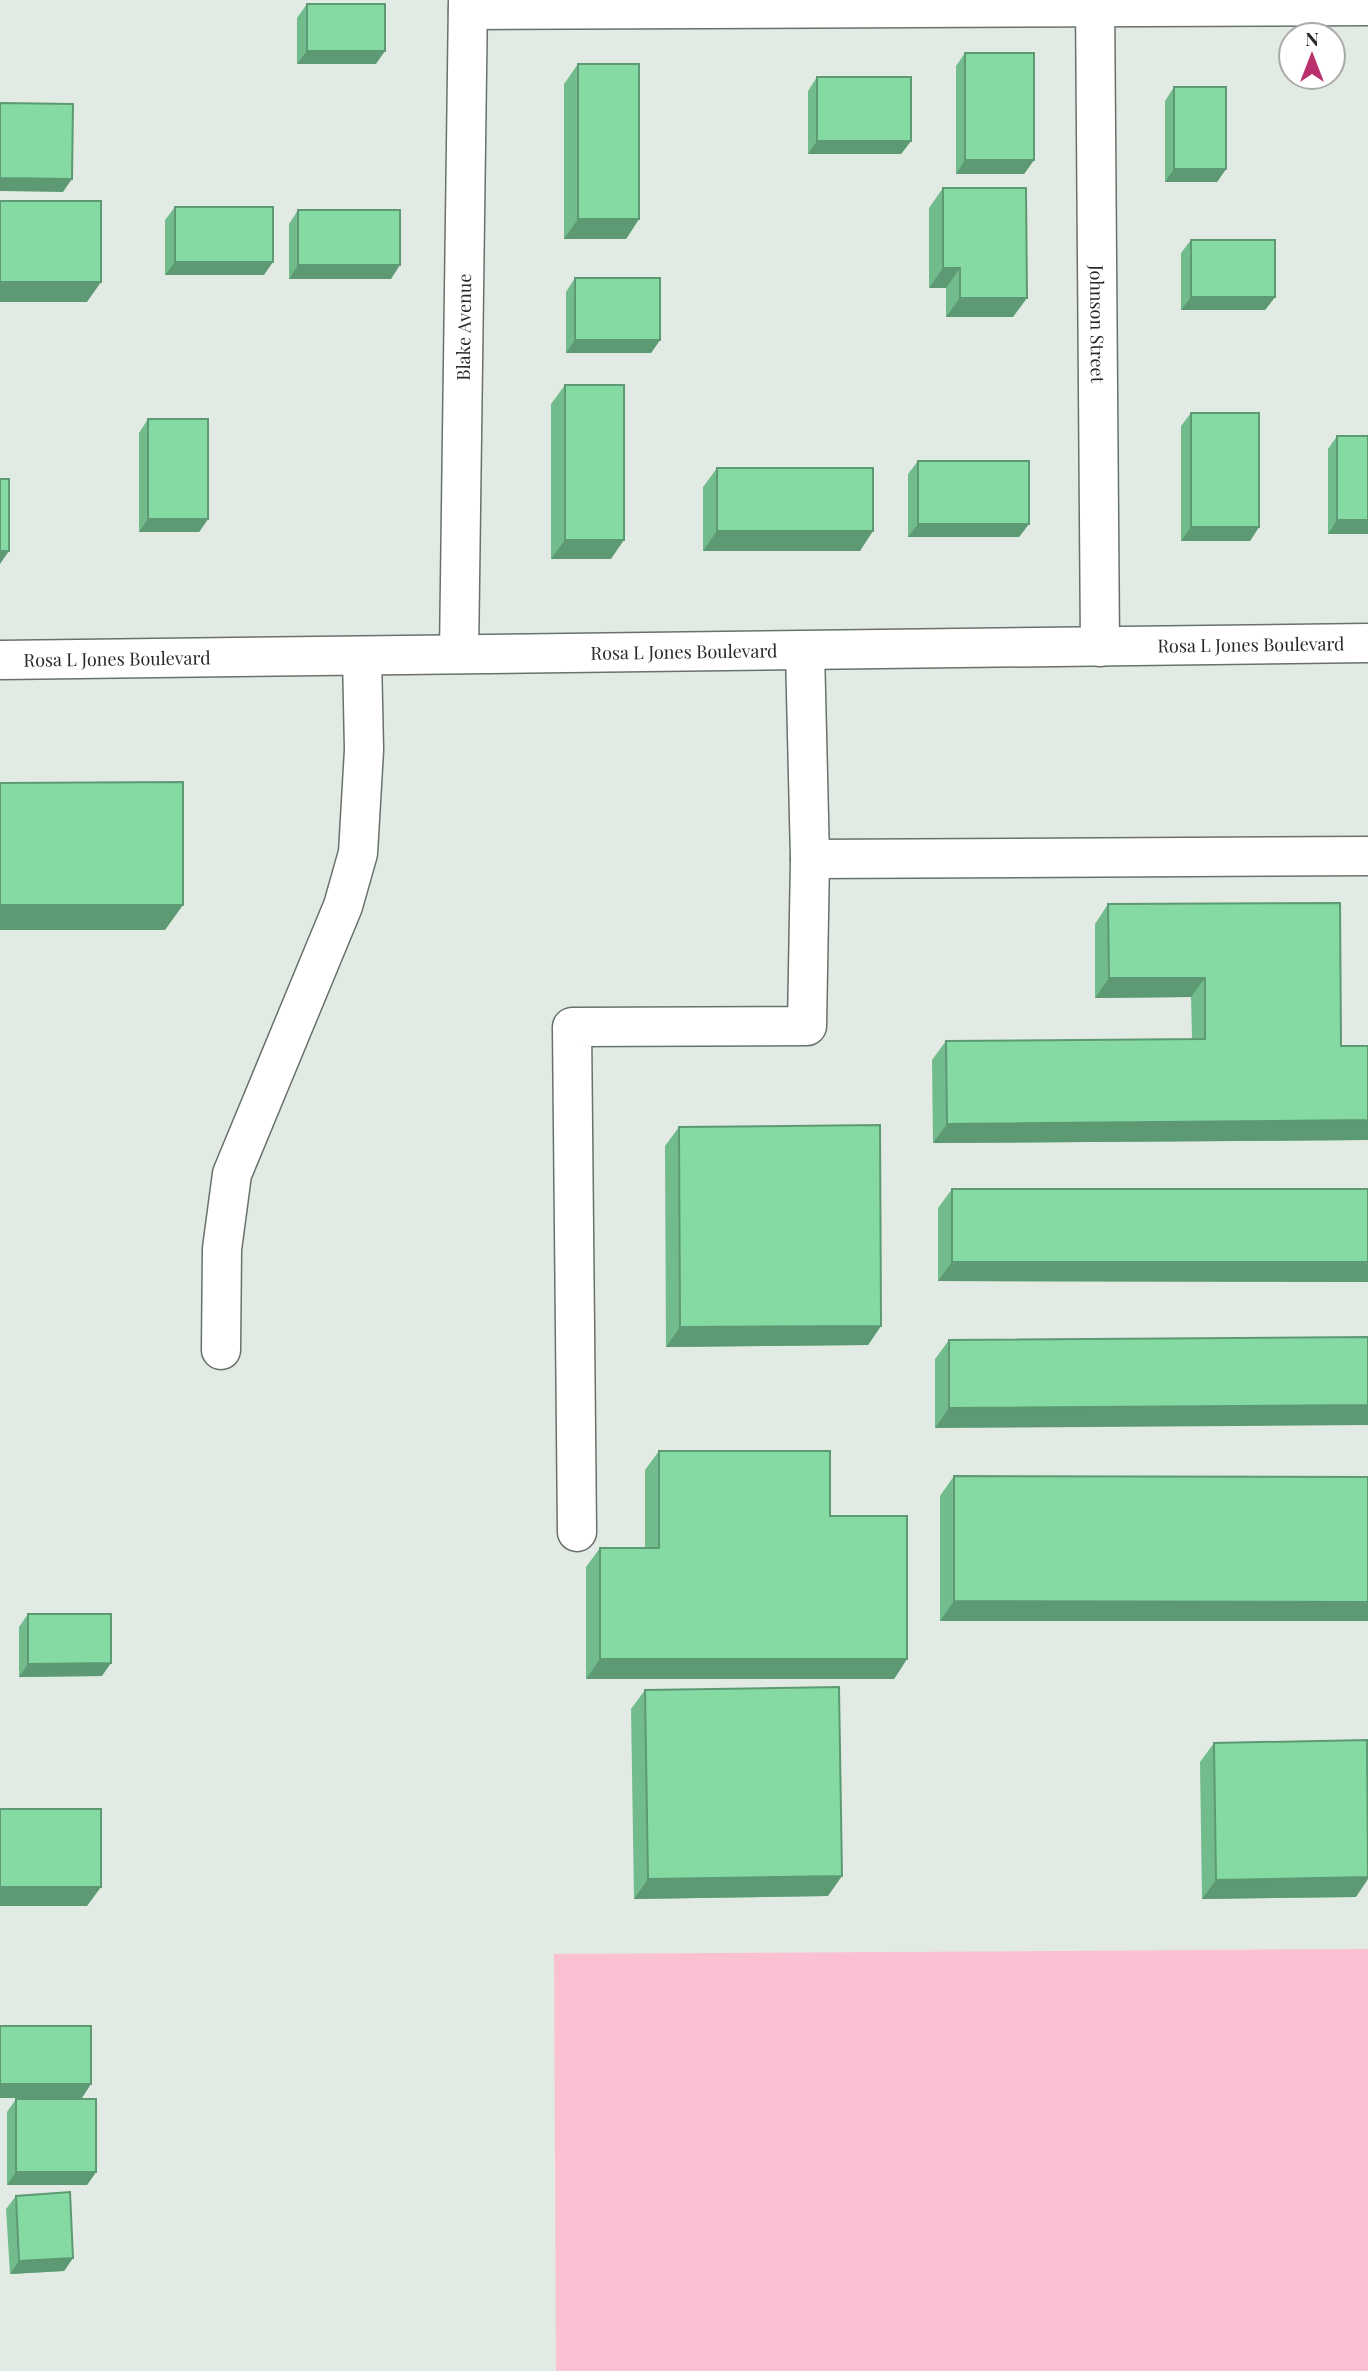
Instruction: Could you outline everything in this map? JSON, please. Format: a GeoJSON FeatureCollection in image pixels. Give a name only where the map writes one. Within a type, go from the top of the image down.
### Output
{"type":"FeatureCollection","features":[{"type":"Feature","properties":{"kind":"street"},"geometry":{"type":"LineString","coordinates":[[468,5],[1095,3],[1368,6]]}},
{"type":"Feature","properties":{"kind":"street","name":"Johnson Street"},"geometry":{"type":"LineString","coordinates":[[1095,3],[1100,647]]}},
{"type":"Feature","properties":{"kind":"street","name":"Blake Avenue"},"geometry":{"type":"LineString","coordinates":[[459,654],[468,5]]}},
{"type":"Feature","properties":{"kind":"street","name":"Rosa L Jones Boulevard"},"geometry":{"type":"LineString","coordinates":[[0,660],[1368,643]]}},
{"type":"Feature","properties":{"kind":"street"},"geometry":{"type":"LineString","coordinates":[[577,1532],[572,1027],[807,1026],[810,859],[805,651]]}},
{"type":"Feature","properties":{"kind":"street"},"geometry":{"type":"LineString","coordinates":[[221,1350],[222,1249],[232,1174],[343,906],[358,853],[364,750],[362,656]]}},
{"type":"Feature","properties":{"kind":"street"},"geometry":{"type":"LineString","coordinates":[[810,859],[1368,856]]}},
{"type":"Feature","properties":{"kind":"shaded area"},"geometry":{"type":"Polygon","coordinates":[[[1368,1949],[1368,2371],[556,2371],[554,1954],[1368,1949]]]}},
{"type":"Feature","properties":{"kind":"building"},"geometry":{"type":"Polygon","coordinates":[[[307,4],[385,4],[385,51],[307,51],[307,4]]]}},
{"type":"Feature","properties":{"kind":"building"},"geometry":{"type":"Polygon","coordinates":[[[965,53],[1034,53],[1034,160],[965,160],[965,53]]]}},
{"type":"Feature","properties":{"kind":"building"},"geometry":{"type":"Polygon","coordinates":[[[578,64],[639,64],[639,219],[578,219],[578,64]]]}},
{"type":"Feature","properties":{"kind":"building"},"geometry":{"type":"Polygon","coordinates":[[[817,77],[911,77],[911,141],[817,141],[817,77]]]}},
{"type":"Feature","properties":{"kind":"building"},"geometry":{"type":"Polygon","coordinates":[[[1174,87],[1226,87],[1226,169],[1174,169],[1174,87]]]}},
{"type":"Feature","properties":{"kind":"building"},"geometry":{"type":"Polygon","coordinates":[[[0,103],[73,104],[72,179],[0,178],[0,103]]]}},
{"type":"Feature","properties":{"kind":"building"},"geometry":{"type":"Polygon","coordinates":[[[943,188],[1026,188],[1027,298],[960,298],[960,268],[943,268],[943,188]]]}},
{"type":"Feature","properties":{"kind":"building"},"geometry":{"type":"Polygon","coordinates":[[[0,201],[101,201],[101,282],[0,282],[0,201]]]}},
{"type":"Feature","properties":{"kind":"building"},"geometry":{"type":"Polygon","coordinates":[[[175,207],[273,207],[273,262],[175,262],[175,207]]]}},
{"type":"Feature","properties":{"kind":"building"},"geometry":{"type":"Polygon","coordinates":[[[298,210],[400,210],[400,265],[298,265],[298,210]]]}},
{"type":"Feature","properties":{"kind":"building"},"geometry":{"type":"Polygon","coordinates":[[[1191,240],[1275,240],[1275,297],[1191,297],[1191,240]]]}},
{"type":"Feature","properties":{"kind":"building"},"geometry":{"type":"Polygon","coordinates":[[[575,278],[660,278],[660,340],[575,340],[575,278]]]}},
{"type":"Feature","properties":{"kind":"building"},"geometry":{"type":"Polygon","coordinates":[[[565,385],[624,385],[624,540],[565,540],[565,385]]]}},
{"type":"Feature","properties":{"kind":"building"},"geometry":{"type":"Polygon","coordinates":[[[1191,413],[1259,413],[1259,527],[1191,527],[1191,413]]]}},
{"type":"Feature","properties":{"kind":"building"},"geometry":{"type":"Polygon","coordinates":[[[148,419],[208,419],[208,519],[148,519],[148,419]]]}},
{"type":"Feature","properties":{"kind":"building"},"geometry":{"type":"Polygon","coordinates":[[[1337,436],[1368,436],[1368,520],[1337,520],[1337,436]]]}},
{"type":"Feature","properties":{"kind":"building"},"geometry":{"type":"Polygon","coordinates":[[[918,461],[1029,461],[1029,524],[918,524],[918,461]]]}},
{"type":"Feature","properties":{"kind":"building"},"geometry":{"type":"Polygon","coordinates":[[[717,468],[873,468],[873,531],[717,531],[717,468]]]}},
{"type":"Feature","properties":{"kind":"building"},"geometry":{"type":"Polygon","coordinates":[[[0,479],[9,479],[9,551],[0,551],[0,479]]]}},
{"type":"Feature","properties":{"kind":"building"},"geometry":{"type":"Polygon","coordinates":[[[183,782],[183,905],[0,905],[0,783],[183,782]]]}},
{"type":"Feature","properties":{"kind":"building"},"geometry":{"type":"Polygon","coordinates":[[[1340,903],[1341,1046],[1368,1046],[1368,1120],[947,1124],[946,1041],[1205,1039],[1205,978],[1109,978],[1108,904],[1340,903]]]}},
{"type":"Feature","properties":{"kind":"building"},"geometry":{"type":"Polygon","coordinates":[[[880,1125],[881,1326],[680,1327],[679,1127],[880,1125]]]}},
{"type":"Feature","properties":{"kind":"building"},"geometry":{"type":"Polygon","coordinates":[[[952,1189],[1368,1189],[1368,1262],[952,1262],[952,1189]]]}},
{"type":"Feature","properties":{"kind":"building"},"geometry":{"type":"Polygon","coordinates":[[[1368,1337],[1368,1405],[949,1408],[949,1340],[1368,1337]]]}},
{"type":"Feature","properties":{"kind":"building"},"geometry":{"type":"Polygon","coordinates":[[[659,1451],[830,1451],[830,1516],[907,1516],[907,1659],[600,1659],[600,1548],[659,1548],[659,1451]]]}},
{"type":"Feature","properties":{"kind":"building"},"geometry":{"type":"Polygon","coordinates":[[[954,1476],[1368,1477],[1368,1602],[954,1601],[954,1476]]]}},
{"type":"Feature","properties":{"kind":"building"},"geometry":{"type":"Polygon","coordinates":[[[28,1614],[111,1614],[111,1663],[28,1664],[28,1614]]]}},
{"type":"Feature","properties":{"kind":"building"},"geometry":{"type":"Polygon","coordinates":[[[839,1687],[842,1876],[648,1879],[645,1690],[839,1687]]]}},
{"type":"Feature","properties":{"kind":"building"},"geometry":{"type":"Polygon","coordinates":[[[1367,1740],[1368,1877],[1216,1880],[1214,1743],[1367,1740]]]}},
{"type":"Feature","properties":{"kind":"building"},"geometry":{"type":"Polygon","coordinates":[[[0,1809],[101,1809],[101,1887],[0,1887],[0,1809]]]}},
{"type":"Feature","properties":{"kind":"building"},"geometry":{"type":"Polygon","coordinates":[[[0,2026],[91,2026],[91,2084],[0,2084],[0,2026]]]}},
{"type":"Feature","properties":{"kind":"building"},"geometry":{"type":"Polygon","coordinates":[[[16,2099],[96,2099],[96,2172],[16,2172],[16,2099]]]}},
{"type":"Feature","properties":{"kind":"building"},"geometry":{"type":"Polygon","coordinates":[[[70,2192],[73,2258],[19,2261],[16,2196],[70,2192]]]}}]}
